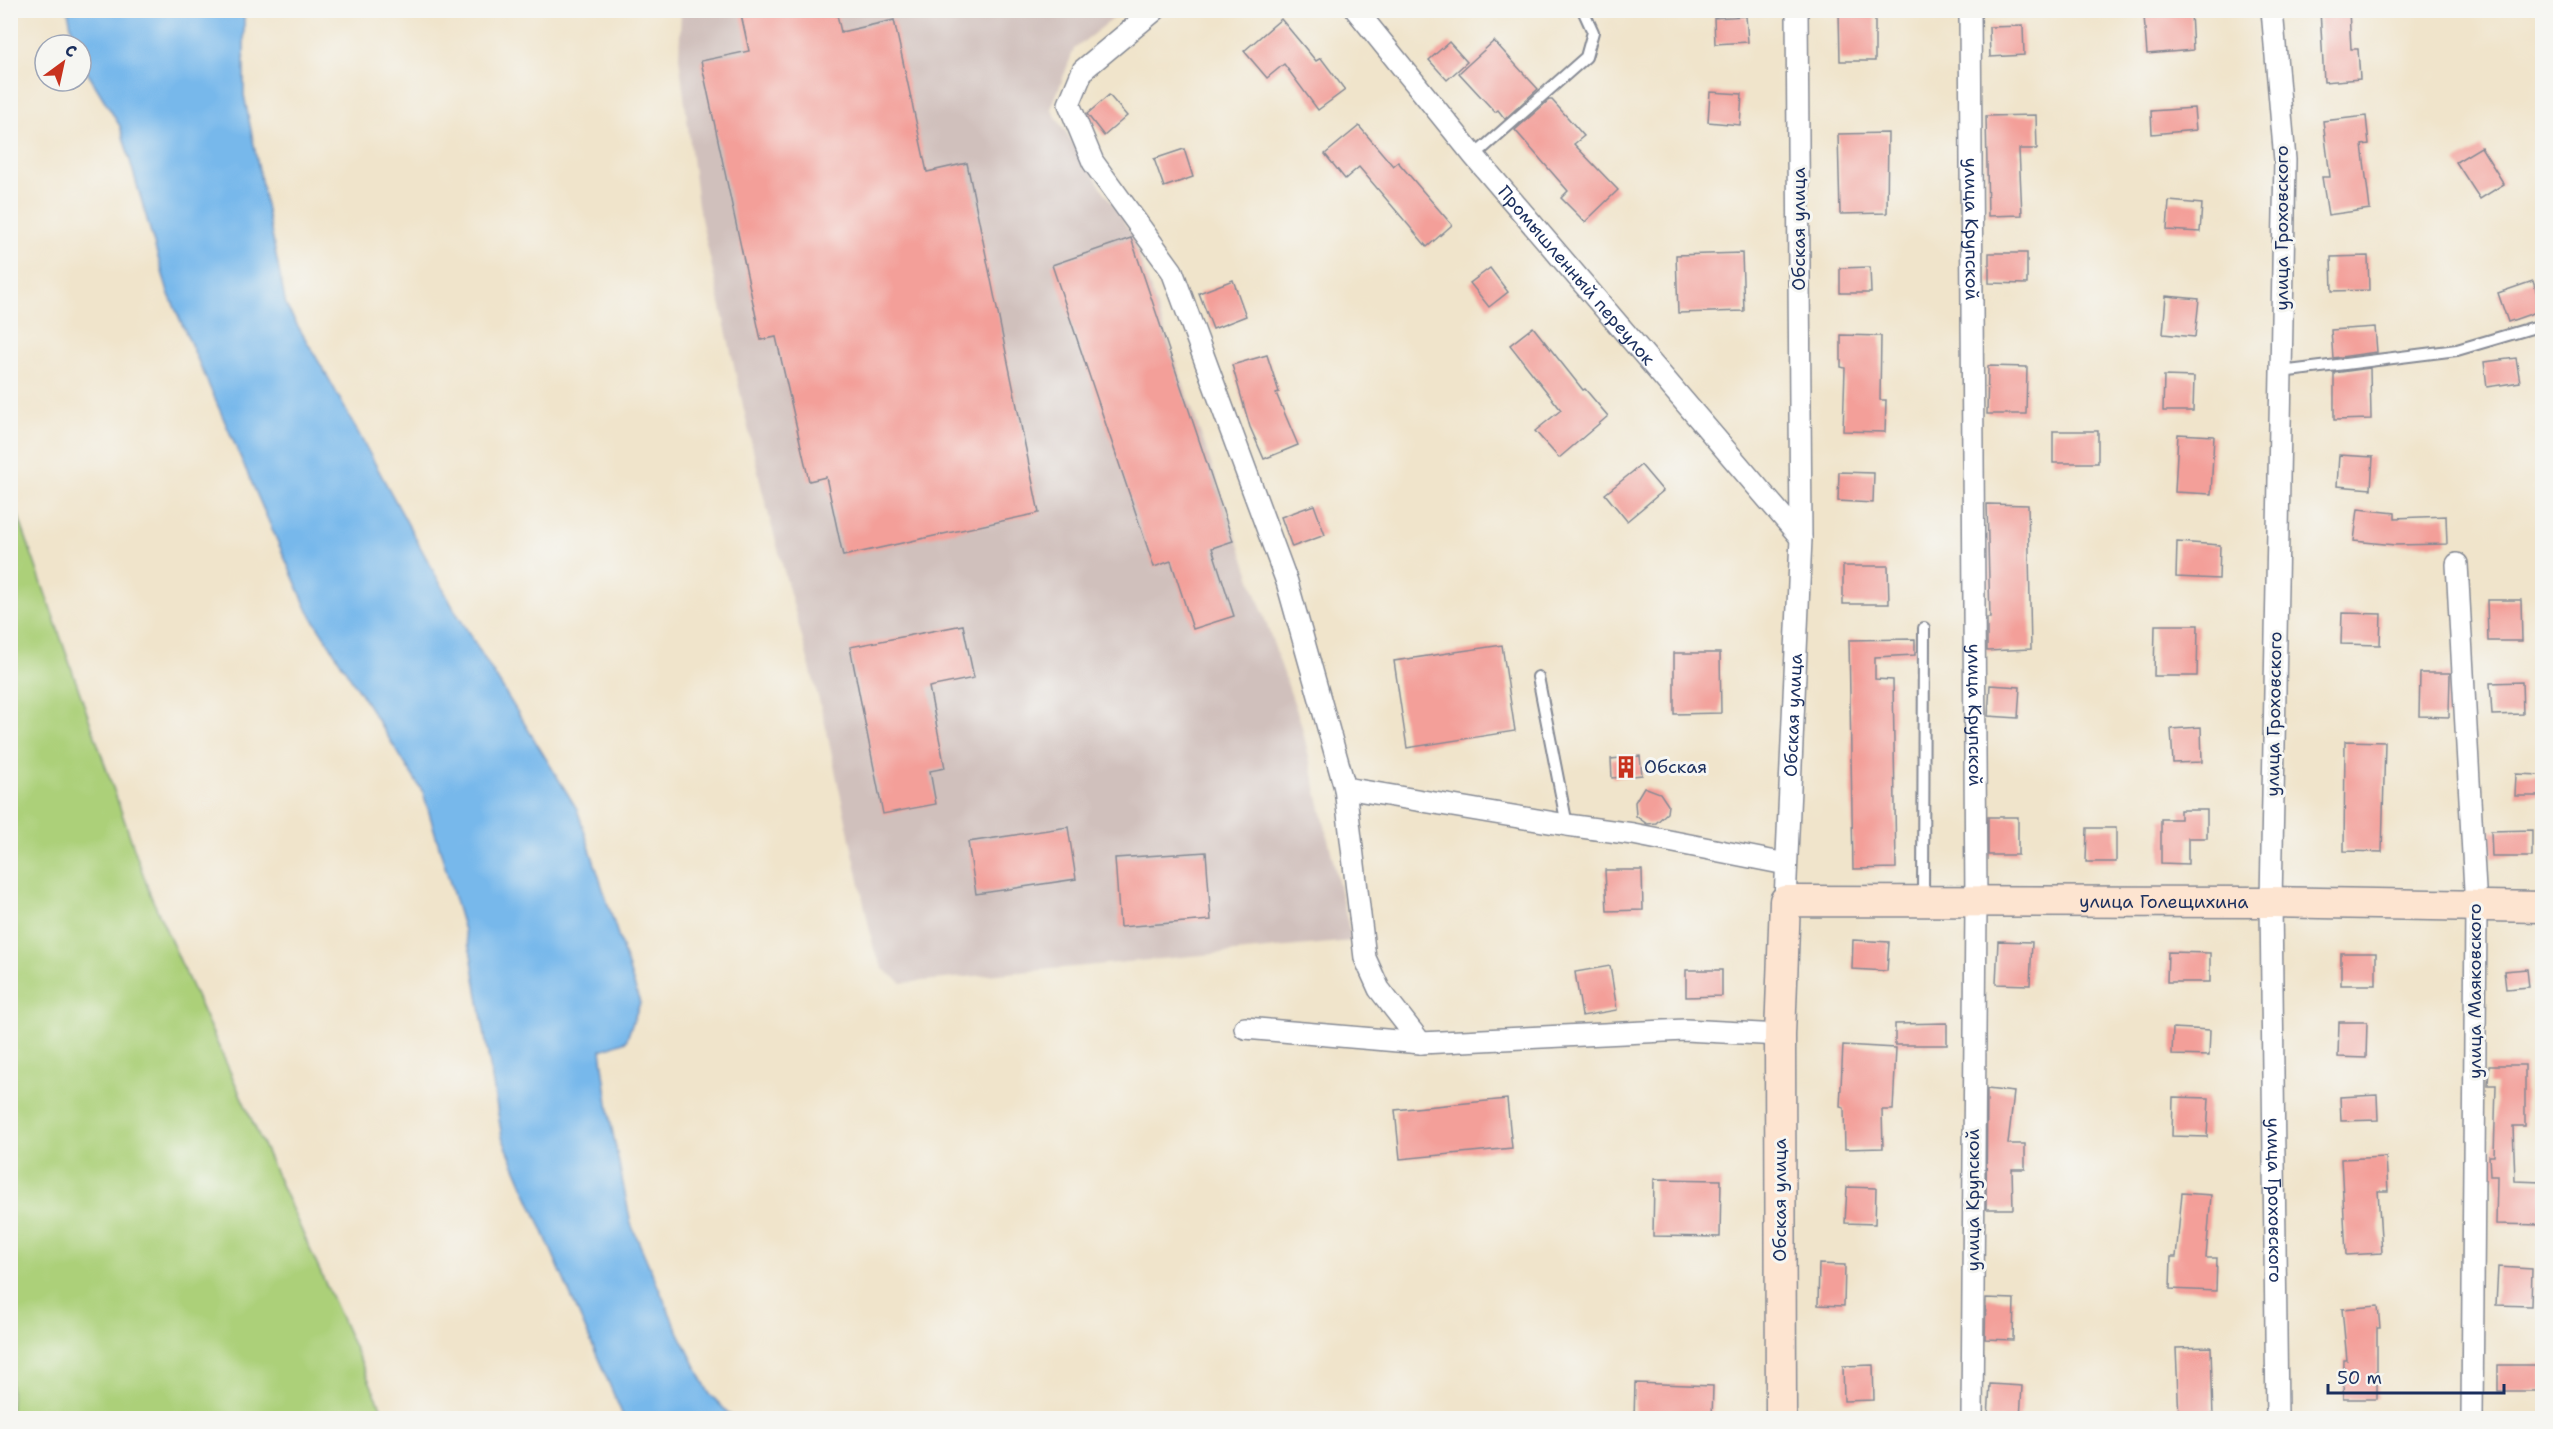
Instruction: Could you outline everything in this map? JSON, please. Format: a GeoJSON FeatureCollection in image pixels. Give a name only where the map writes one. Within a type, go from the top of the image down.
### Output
{"type":"FeatureCollection","features":[{"type":"Feature","properties":{"kind":"street"},"geometry":{"type":"LineString","coordinates":[[1155,10],[1083,70],[1069,104],[1093,162],[1172,271],[1287,582],[1345,788],[1365,958],[1379,989],[1421,1043]]}},
{"type":"Feature","properties":{"kind":"street","name":"Промышленный переулок"},"geometry":{"type":"LineString","coordinates":[[1356,10],[1474,156],[1801,538]]}},
{"type":"Feature","properties":{"kind":"street","name":"Обская улица"},"geometry":{"type":"LineString","coordinates":[[1781,1419],[1780,1035],[1801,538],[1797,10]]}},
{"type":"Feature","properties":{"kind":"street","name":"улица Крупской"},"geometry":{"type":"LineString","coordinates":[[1970,10],[1976,903],[1972,1419]]}},
{"type":"Feature","properties":{"kind":"street","name":"улица Гроховского"},"geometry":{"type":"LineString","coordinates":[[2272,10],[2285,160],[2271,902],[2277,1419]]}},
{"type":"Feature","properties":{"kind":"street","name":"улица Маяковского"},"geometry":{"type":"LineString","coordinates":[[2457,564],[2476,908],[2472,1419]]}},
{"type":"Feature","properties":{"kind":"street"},"geometry":{"type":"LineString","coordinates":[[1345,788],[1634,834],[1786,864]]}},
{"type":"Feature","properties":{"kind":"street","name":"улица Голещихина"},"geometry":{"type":"LineString","coordinates":[[1785,901],[2271,902],[2476,908],[2542,907]]}},
{"type":"Feature","properties":{"kind":"street"},"geometry":{"type":"LineString","coordinates":[[1245,1028],[1421,1043],[1685,1030],[1780,1035]]}},
{"type":"Feature","properties":{"kind":"lane"},"geometry":{"type":"LineString","coordinates":[[1474,156],[1586,57],[1593,32],[1583,10]]}},
{"type":"Feature","properties":{"kind":"lane"},"geometry":{"type":"LineString","coordinates":[[2281,372],[2457,350],[2542,325]]}},
{"type":"Feature","properties":{"kind":"lane"},"geometry":{"type":"LineString","coordinates":[[1923,903],[1924,628]]}},
{"type":"Feature","properties":{"kind":"lane"},"geometry":{"type":"LineString","coordinates":[[1538,677],[1567,825]]}},
{"type":"Feature","properties":{"kind":"shaded area"},"geometry":{"type":"Polygon","coordinates":[[[681,11],[1123,11],[1074,49],[1051,109],[1131,233],[1301,723],[1352,941],[902,983],[883,969],[874,950],[824,719],[762,490],[698,205],[679,57],[681,11]]]}},
{"type":"Feature","properties":{"kind":"green space"},"geometry":{"type":"Polygon","coordinates":[[[10,492],[150,894],[386,1418],[11,1418],[10,492]]]}},
{"type":"Feature","properties":{"kind":"water"},"geometry":{"type":"Polygon","coordinates":[[[244,10],[244,95],[286,306],[329,379],[454,609],[577,809],[640,1003],[626,1041],[601,1050],[610,1119],[631,1224],[673,1321],[709,1393],[733,1418],[624,1418],[502,1137],[471,954],[423,792],[308,611],[168,292],[120,126],[93,82],[93,33],[73,33],[68,11],[244,10]]]}},
{"type":"Feature","properties":{"kind":"building"},"geometry":{"type":"Polygon","coordinates":[[[740,10],[836,10],[841,32],[894,20],[927,172],[967,163],[1039,513],[843,556],[826,477],[809,481],[776,337],[761,340],[701,61],[749,51],[740,10]]]}},
{"type":"Feature","properties":{"kind":"building"},"geometry":{"type":"Polygon","coordinates":[[[2320,10],[2349,10],[2351,49],[2358,49],[2360,79],[2324,82],[2320,10]]]}},
{"type":"Feature","properties":{"kind":"building"},"geometry":{"type":"Polygon","coordinates":[[[1839,11],[1875,11],[1875,61],[1840,61],[1839,11]]]}},
{"type":"Feature","properties":{"kind":"building"},"geometry":{"type":"Polygon","coordinates":[[[2191,13],[2193,50],[2147,54],[2144,16],[2191,13]]]}},
{"type":"Feature","properties":{"kind":"building"},"geometry":{"type":"Polygon","coordinates":[[[1746,16],[1748,42],[1715,44],[1714,18],[1746,16]]]}},
{"type":"Feature","properties":{"kind":"building"},"geometry":{"type":"Polygon","coordinates":[[[1281,19],[1316,61],[1321,58],[1345,90],[1318,110],[1284,64],[1267,78],[1244,51],[1281,19]]]}},
{"type":"Feature","properties":{"kind":"building"},"geometry":{"type":"Polygon","coordinates":[[[2023,26],[2024,55],[1990,57],[1989,27],[2023,26]]]}},
{"type":"Feature","properties":{"kind":"building"},"geometry":{"type":"Polygon","coordinates":[[[1494,41],[1538,89],[1505,119],[1498,110],[1495,112],[1459,73],[1494,41]]]}},
{"type":"Feature","properties":{"kind":"building"},"geometry":{"type":"Polygon","coordinates":[[[1449,42],[1467,62],[1447,80],[1429,60],[1449,42]]]}},
{"type":"Feature","properties":{"kind":"building"},"geometry":{"type":"Polygon","coordinates":[[[1710,92],[1742,94],[1740,125],[1708,122],[1710,92]]]}},
{"type":"Feature","properties":{"kind":"building"},"geometry":{"type":"Polygon","coordinates":[[[1109,95],[1127,116],[1104,136],[1087,114],[1109,95]]]}},
{"type":"Feature","properties":{"kind":"building"},"geometry":{"type":"Polygon","coordinates":[[[1549,100],[1552,100],[1584,136],[1574,144],[1618,190],[1585,222],[1561,198],[1568,191],[1515,130],[1549,100]]]}},
{"type":"Feature","properties":{"kind":"building"},"geometry":{"type":"Polygon","coordinates":[[[2194,108],[2196,130],[2152,134],[2151,111],[2194,108]]]}},
{"type":"Feature","properties":{"kind":"building"},"geometry":{"type":"Polygon","coordinates":[[[2036,115],[2037,149],[2019,149],[2022,215],[1988,216],[1986,116],[2036,115]]]}},
{"type":"Feature","properties":{"kind":"building"},"geometry":{"type":"Polygon","coordinates":[[[2366,116],[2369,144],[2362,145],[2370,209],[2328,215],[2322,177],[2330,177],[2323,121],[2366,116]]]}},
{"type":"Feature","properties":{"kind":"building"},"geometry":{"type":"Polygon","coordinates":[[[1359,126],[1393,166],[1398,162],[1452,225],[1427,247],[1359,167],[1345,179],[1325,154],[1359,126]]]}},
{"type":"Feature","properties":{"kind":"building"},"geometry":{"type":"Polygon","coordinates":[[[1888,133],[1887,213],[1840,214],[1838,134],[1888,133]]]}},
{"type":"Feature","properties":{"kind":"building"},"geometry":{"type":"Polygon","coordinates":[[[2481,147],[2504,184],[2480,199],[2456,162],[2481,147]]]}},
{"type":"Feature","properties":{"kind":"building"},"geometry":{"type":"Polygon","coordinates":[[[1184,149],[1193,177],[1164,187],[1154,159],[1184,149]]]}},
{"type":"Feature","properties":{"kind":"building"},"geometry":{"type":"Polygon","coordinates":[[[2169,201],[2202,204],[2200,232],[2167,230],[2169,201]]]}},
{"type":"Feature","properties":{"kind":"building"},"geometry":{"type":"Polygon","coordinates":[[[1131,238],[1233,541],[1212,548],[1234,616],[1193,629],[1171,561],[1154,567],[1052,265],[1131,238]]]}},
{"type":"Feature","properties":{"kind":"building"},"geometry":{"type":"Polygon","coordinates":[[[1742,253],[1744,311],[1678,313],[1676,255],[1742,253]]]}},
{"type":"Feature","properties":{"kind":"building"},"geometry":{"type":"Polygon","coordinates":[[[1989,253],[2027,253],[2027,284],[1989,283],[1989,253]]]}},
{"type":"Feature","properties":{"kind":"building"},"geometry":{"type":"Polygon","coordinates":[[[2368,256],[2369,290],[2332,291],[2331,257],[2368,256]]]}},
{"type":"Feature","properties":{"kind":"building"},"geometry":{"type":"Polygon","coordinates":[[[1870,267],[1871,293],[1840,293],[1840,268],[1870,267]]]}},
{"type":"Feature","properties":{"kind":"building"},"geometry":{"type":"Polygon","coordinates":[[[1490,268],[1508,292],[1489,307],[1470,283],[1490,268]]]}},
{"type":"Feature","properties":{"kind":"building"},"geometry":{"type":"Polygon","coordinates":[[[1233,280],[1246,316],[1213,329],[1199,293],[1233,280]]]}},
{"type":"Feature","properties":{"kind":"building"},"geometry":{"type":"Polygon","coordinates":[[[2533,281],[2542,310],[2508,322],[2498,293],[2533,281]]]}},
{"type":"Feature","properties":{"kind":"building"},"geometry":{"type":"Polygon","coordinates":[[[2166,296],[2199,299],[2195,337],[2163,334],[2166,296]]]}},
{"type":"Feature","properties":{"kind":"building"},"geometry":{"type":"Polygon","coordinates":[[[1533,327],[1583,390],[1585,389],[1608,416],[1559,458],[1535,431],[1561,410],[1510,345],[1533,327]]]}},
{"type":"Feature","properties":{"kind":"building"},"geometry":{"type":"Polygon","coordinates":[[[2375,327],[2377,352],[2333,358],[2331,330],[2375,327]]]}},
{"type":"Feature","properties":{"kind":"building"},"geometry":{"type":"Polygon","coordinates":[[[1841,335],[1881,336],[1880,400],[1886,400],[1885,432],[1843,431],[1845,368],[1841,367],[1841,335]]]}},
{"type":"Feature","properties":{"kind":"building"},"geometry":{"type":"Polygon","coordinates":[[[1267,355],[1279,392],[1276,393],[1298,445],[1264,459],[1250,427],[1232,365],[1267,355]]]}},
{"type":"Feature","properties":{"kind":"building"},"geometry":{"type":"Polygon","coordinates":[[[2516,358],[2520,382],[2487,387],[2484,362],[2516,358]]]}},
{"type":"Feature","properties":{"kind":"building"},"geometry":{"type":"Polygon","coordinates":[[[1988,366],[2027,367],[2026,414],[1987,414],[1988,366]]]}},
{"type":"Feature","properties":{"kind":"building"},"geometry":{"type":"Polygon","coordinates":[[[2370,368],[2371,419],[2334,420],[2334,373],[2370,368]]]}},
{"type":"Feature","properties":{"kind":"building"},"geometry":{"type":"Polygon","coordinates":[[[2164,376],[2194,377],[2193,411],[2163,411],[2164,376]]]}},
{"type":"Feature","properties":{"kind":"building"},"geometry":{"type":"Polygon","coordinates":[[[2053,431],[2098,431],[2098,463],[2053,463],[2053,431]]]}},
{"type":"Feature","properties":{"kind":"building"},"geometry":{"type":"Polygon","coordinates":[[[2178,434],[2214,436],[2211,494],[2175,492],[2178,434]]]}},
{"type":"Feature","properties":{"kind":"building"},"geometry":{"type":"Polygon","coordinates":[[[2339,455],[2373,457],[2371,489],[2337,486],[2339,455]]]}},
{"type":"Feature","properties":{"kind":"building"},"geometry":{"type":"Polygon","coordinates":[[[1641,465],[1663,491],[1627,521],[1605,494],[1641,465]]]}},
{"type":"Feature","properties":{"kind":"building"},"geometry":{"type":"Polygon","coordinates":[[[1839,472],[1874,473],[1873,503],[1838,501],[1839,472]]]}},
{"type":"Feature","properties":{"kind":"building"},"geometry":{"type":"Polygon","coordinates":[[[1987,504],[2028,505],[2031,649],[1987,651],[1987,618],[1990,618],[1987,504]]]}},
{"type":"Feature","properties":{"kind":"building"},"geometry":{"type":"Polygon","coordinates":[[[1314,505],[1325,535],[1292,547],[1281,517],[1314,505]]]}},
{"type":"Feature","properties":{"kind":"building"},"geometry":{"type":"Polygon","coordinates":[[[2358,509],[2395,513],[2395,518],[2446,516],[2447,544],[2395,545],[2354,541],[2358,509]]]}},
{"type":"Feature","properties":{"kind":"building"},"geometry":{"type":"Polygon","coordinates":[[[2177,542],[2220,545],[2219,579],[2176,577],[2177,542]]]}},
{"type":"Feature","properties":{"kind":"building"},"geometry":{"type":"Polygon","coordinates":[[[1843,566],[1888,566],[1889,604],[1843,604],[1843,566]]]}},
{"type":"Feature","properties":{"kind":"building"},"geometry":{"type":"Polygon","coordinates":[[[2487,600],[2521,600],[2522,641],[2488,641],[2487,600]]]}},
{"type":"Feature","properties":{"kind":"building"},"geometry":{"type":"Polygon","coordinates":[[[2342,613],[2381,614],[2380,645],[2341,644],[2342,613]]]}},
{"type":"Feature","properties":{"kind":"building"},"geometry":{"type":"Polygon","coordinates":[[[963,625],[974,678],[929,687],[945,768],[930,771],[936,804],[883,814],[850,647],[963,625]]]}},
{"type":"Feature","properties":{"kind":"building"},"geometry":{"type":"Polygon","coordinates":[[[2155,625],[2198,625],[2197,676],[2154,676],[2155,625]]]}},
{"type":"Feature","properties":{"kind":"building"},"geometry":{"type":"Polygon","coordinates":[[[1915,639],[1915,655],[1875,657],[1875,679],[1893,680],[1896,868],[1853,869],[1849,640],[1915,639]]]}},
{"type":"Feature","properties":{"kind":"building"},"geometry":{"type":"Polygon","coordinates":[[[1502,645],[1515,731],[1407,748],[1394,661],[1502,645]]]}},
{"type":"Feature","properties":{"kind":"building"},"geometry":{"type":"Polygon","coordinates":[[[1674,653],[1720,653],[1721,713],[1674,714],[1674,653]]]}},
{"type":"Feature","properties":{"kind":"building"},"geometry":{"type":"Polygon","coordinates":[[[2420,673],[2450,673],[2449,717],[2419,716],[2420,673]]]}},
{"type":"Feature","properties":{"kind":"building"},"geometry":{"type":"Polygon","coordinates":[[[2522,682],[2523,714],[2492,715],[2490,683],[2522,682]]]}},
{"type":"Feature","properties":{"kind":"building"},"geometry":{"type":"Polygon","coordinates":[[[1990,685],[2020,687],[2018,718],[1988,716],[1990,685]]]}},
{"type":"Feature","properties":{"kind":"building"},"geometry":{"type":"Polygon","coordinates":[[[2201,727],[2202,762],[2173,763],[2171,729],[2201,727]]]}},
{"type":"Feature","properties":{"kind":"building"},"geometry":{"type":"Polygon","coordinates":[[[2345,741],[2385,742],[2382,852],[2344,851],[2345,741]]]}},
{"type":"Feature","properties":{"kind":"building","name":"Обская"},"geometry":{"type":"Polygon","coordinates":[[[1640,756],[1642,775],[1612,778],[1611,759],[1640,756]]]}},
{"type":"Feature","properties":{"kind":"building"},"geometry":{"type":"Polygon","coordinates":[[[2516,774],[2542,775],[2542,796],[2515,796],[2516,774]]]}},
{"type":"Feature","properties":{"kind":"building"},"geometry":{"type":"Polygon","coordinates":[[[1644,787],[1660,793],[1668,805],[1667,813],[1656,823],[1647,824],[1636,816],[1635,802],[1644,787]]]}},
{"type":"Feature","properties":{"kind":"building"},"geometry":{"type":"Polygon","coordinates":[[[2180,810],[2207,810],[2207,838],[2188,838],[2188,864],[2161,863],[2161,819],[2180,819],[2180,810]]]}},
{"type":"Feature","properties":{"kind":"building"},"geometry":{"type":"Polygon","coordinates":[[[1988,817],[2018,817],[2018,855],[1988,855],[1988,817]]]}},
{"type":"Feature","properties":{"kind":"building"},"geometry":{"type":"Polygon","coordinates":[[[1068,827],[1076,879],[976,894],[968,842],[1068,827]]]}},
{"type":"Feature","properties":{"kind":"building"},"geometry":{"type":"Polygon","coordinates":[[[2087,828],[2116,828],[2116,862],[2086,862],[2087,828]]]}},
{"type":"Feature","properties":{"kind":"building"},"geometry":{"type":"Polygon","coordinates":[[[2532,830],[2532,857],[2492,857],[2491,831],[2532,830]]]}},
{"type":"Feature","properties":{"kind":"building"},"geometry":{"type":"Polygon","coordinates":[[[1206,852],[1211,920],[1120,927],[1115,858],[1206,852]]]}},
{"type":"Feature","properties":{"kind":"building"},"geometry":{"type":"Polygon","coordinates":[[[1605,870],[1642,870],[1643,910],[1607,911],[1605,870]]]}},
{"type":"Feature","properties":{"kind":"building"},"geometry":{"type":"Polygon","coordinates":[[[1853,940],[1889,942],[1887,971],[1852,969],[1853,940]]]}},
{"type":"Feature","properties":{"kind":"building"},"geometry":{"type":"Polygon","coordinates":[[[1998,941],[2032,942],[2030,985],[1996,984],[1998,941]]]}},
{"type":"Feature","properties":{"kind":"building"},"geometry":{"type":"Polygon","coordinates":[[[2168,952],[2210,953],[2210,982],[2167,982],[2168,952]]]}},
{"type":"Feature","properties":{"kind":"building"},"geometry":{"type":"Polygon","coordinates":[[[2341,953],[2376,953],[2376,985],[2341,985],[2341,953]]]}},
{"type":"Feature","properties":{"kind":"building"},"geometry":{"type":"Polygon","coordinates":[[[1610,966],[1617,1010],[1582,1016],[1575,972],[1610,966]]]}},
{"type":"Feature","properties":{"kind":"building"},"geometry":{"type":"Polygon","coordinates":[[[2527,969],[2529,987],[2506,989],[2504,971],[2527,969]]]}},
{"type":"Feature","properties":{"kind":"building"},"geometry":{"type":"Polygon","coordinates":[[[1686,970],[1722,970],[1722,996],[1686,997],[1686,970]]]}},
{"type":"Feature","properties":{"kind":"building"},"geometry":{"type":"Polygon","coordinates":[[[2339,1022],[2367,1022],[2366,1058],[2338,1057],[2339,1022]]]}},
{"type":"Feature","properties":{"kind":"building"},"geometry":{"type":"Polygon","coordinates":[[[1947,1023],[1947,1045],[1895,1045],[1895,1024],[1947,1023]]]}},
{"type":"Feature","properties":{"kind":"building"},"geometry":{"type":"Polygon","coordinates":[[[2173,1028],[2210,1030],[2209,1056],[2172,1055],[2173,1028]]]}},
{"type":"Feature","properties":{"kind":"building"},"geometry":{"type":"Polygon","coordinates":[[[1843,1045],[1896,1048],[1893,1110],[1882,1110],[1883,1148],[1845,1149],[1844,1108],[1840,1107],[1843,1045]]]}},
{"type":"Feature","properties":{"kind":"building"},"geometry":{"type":"Polygon","coordinates":[[[2489,1065],[2525,1065],[2525,1126],[2513,1126],[2515,1181],[2542,1182],[2542,1225],[2496,1224],[2497,1176],[2490,1176],[2489,1156],[2494,1156],[2496,1085],[2488,1085],[2489,1065]]]}},
{"type":"Feature","properties":{"kind":"building"},"geometry":{"type":"Polygon","coordinates":[[[1987,1089],[2014,1092],[2008,1144],[2025,1144],[2025,1169],[2012,1169],[2013,1209],[1986,1209],[1987,1089]]]}},
{"type":"Feature","properties":{"kind":"building"},"geometry":{"type":"Polygon","coordinates":[[[2377,1095],[2378,1120],[2341,1121],[2340,1097],[2377,1095]]]}},
{"type":"Feature","properties":{"kind":"building"},"geometry":{"type":"Polygon","coordinates":[[[2173,1097],[2209,1098],[2207,1137],[2172,1136],[2173,1097]]]}},
{"type":"Feature","properties":{"kind":"building"},"geometry":{"type":"Polygon","coordinates":[[[1507,1099],[1512,1148],[1400,1159],[1395,1110],[1507,1099]]]}},
{"type":"Feature","properties":{"kind":"building"},"geometry":{"type":"Polygon","coordinates":[[[2386,1157],[2388,1191],[2378,1191],[2382,1253],[2346,1255],[2341,1159],[2386,1157]]]}},
{"type":"Feature","properties":{"kind":"building"},"geometry":{"type":"Polygon","coordinates":[[[1654,1179],[1721,1180],[1720,1237],[1653,1236],[1654,1179]]]}},
{"type":"Feature","properties":{"kind":"building"},"geometry":{"type":"Polygon","coordinates":[[[1847,1187],[1876,1188],[1875,1224],[1845,1223],[1847,1187]]]}},
{"type":"Feature","properties":{"kind":"building"},"geometry":{"type":"Polygon","coordinates":[[[2182,1193],[2211,1195],[2206,1258],[2217,1258],[2216,1291],[2170,1289],[2171,1257],[2176,1257],[2182,1193]]]}},
{"type":"Feature","properties":{"kind":"building"},"geometry":{"type":"Polygon","coordinates":[[[1819,1264],[1845,1265],[1844,1306],[1818,1305],[1819,1264]]]}},
{"type":"Feature","properties":{"kind":"building"},"geometry":{"type":"Polygon","coordinates":[[[2498,1267],[2532,1269],[2531,1306],[2496,1305],[2498,1267]]]}},
{"type":"Feature","properties":{"kind":"building"},"geometry":{"type":"Polygon","coordinates":[[[1986,1298],[2014,1299],[2013,1340],[1985,1339],[1986,1298]]]}},
{"type":"Feature","properties":{"kind":"building"},"geometry":{"type":"Polygon","coordinates":[[[2378,1306],[2380,1328],[2377,1328],[2377,1399],[2343,1399],[2344,1360],[2347,1360],[2342,1309],[2378,1306]]]}},
{"type":"Feature","properties":{"kind":"building"},"geometry":{"type":"Polygon","coordinates":[[[2211,1347],[2213,1419],[2179,1419],[2176,1348],[2211,1347]]]}},
{"type":"Feature","properties":{"kind":"building"},"geometry":{"type":"Polygon","coordinates":[[[1873,1365],[1874,1400],[1844,1401],[1843,1366],[1873,1365]]]}},
{"type":"Feature","properties":{"kind":"building"},"geometry":{"type":"Polygon","coordinates":[[[2498,1365],[2542,1365],[2542,1391],[2498,1391],[2498,1365]]]}},
{"type":"Feature","properties":{"kind":"building"},"geometry":{"type":"Polygon","coordinates":[[[1635,1383],[1713,1386],[1712,1419],[1634,1419],[1635,1383]]]}},
{"type":"Feature","properties":{"kind":"building"},"geometry":{"type":"Polygon","coordinates":[[[1990,1384],[2022,1386],[2020,1419],[1988,1419],[1990,1384]]]}},
{"type":"Feature","properties":{"kind":"place","name":"Обская"},"geometry":{"type":"Point","coordinates":[1626,767]}}]}
